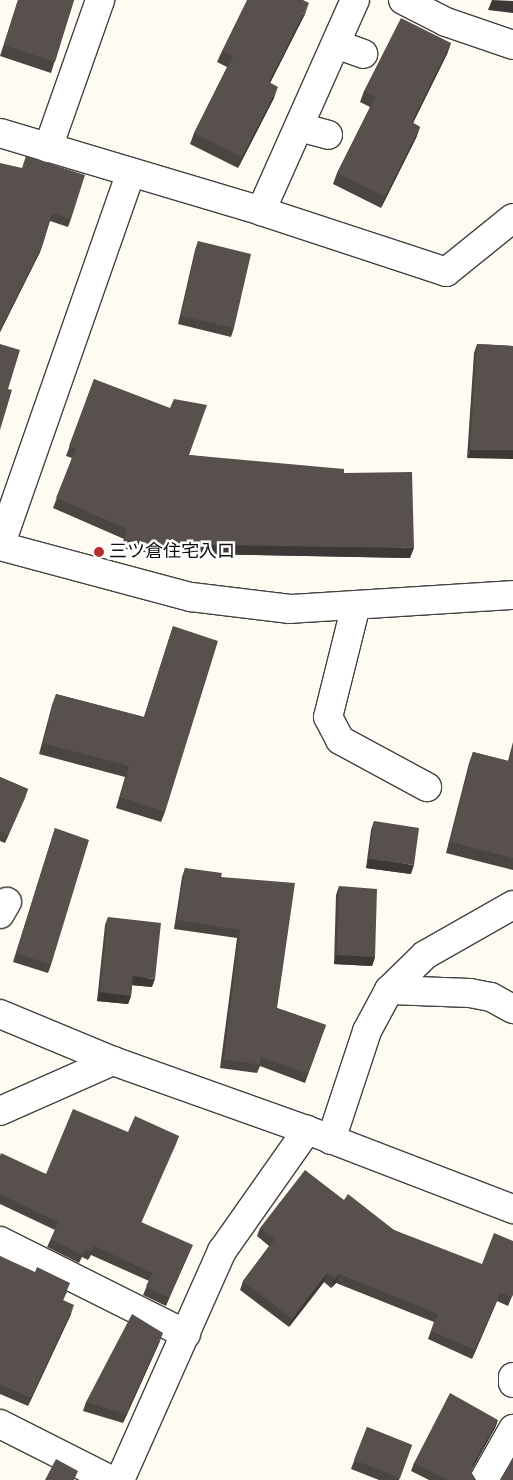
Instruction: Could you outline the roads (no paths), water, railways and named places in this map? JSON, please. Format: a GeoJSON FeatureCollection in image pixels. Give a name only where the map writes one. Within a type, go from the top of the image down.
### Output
{"type":"FeatureCollection","features":[{"type":"Feature","properties":{"kind":"street"},"geometry":{"type":"LineString","coordinates":[[48,148],[100,0]]}},
{"type":"Feature","properties":{"kind":"street"},"geometry":{"type":"LineString","coordinates":[[261,211],[355,0]]}},
{"type":"Feature","properties":{"kind":"street"},"geometry":{"type":"LineString","coordinates":[[413,2],[446,22],[513,44]]}},
{"type":"Feature","properties":{"kind":"street"},"geometry":{"type":"LineString","coordinates":[[336,44],[363,54]]}},
{"type":"Feature","properties":{"kind":"street"},"geometry":{"type":"LineString","coordinates":[[298,126],[328,136]]}},
{"type":"Feature","properties":{"kind":"street"},"geometry":{"type":"LineString","coordinates":[[0,133],[261,211],[446,272],[513,218]]}},
{"type":"Feature","properties":{"kind":"street"},"geometry":{"type":"LineString","coordinates":[[131,172],[0,546],[191,597],[290,609],[513,595]]}},
{"type":"Feature","properties":{"kind":"street"},"geometry":{"type":"LineString","coordinates":[[356,605],[328,717],[340,740],[427,787]]}},
{"type":"Feature","properties":{"kind":"street"},"geometry":{"type":"LineString","coordinates":[[120,1480],[222,1251],[319,1135],[367,1031],[389,990],[424,955],[513,905]]}},
{"type":"Feature","properties":{"kind":"street"},"geometry":{"type":"LineString","coordinates":[[389,990],[470,993],[491,997],[513,1009]]}},
{"type":"Feature","properties":{"kind":"street"},"geometry":{"type":"LineString","coordinates":[[0,1014],[113,1062],[319,1135],[513,1209]]}},
{"type":"Feature","properties":{"kind":"street"},"geometry":{"type":"LineString","coordinates":[[0,1111],[113,1062]]}},
{"type":"Feature","properties":{"kind":"street"},"geometry":{"type":"LineString","coordinates":[[0,1241],[186,1334]]}},
{"type":"Feature","properties":{"kind":"street"},"geometry":{"type":"LineString","coordinates":[[513,1377],[513,1383]]}},
{"type":"Feature","properties":{"kind":"street"},"geometry":{"type":"LineString","coordinates":[[0,1424],[110,1480]]}},
{"type":"Feature","properties":{"kind":"street"},"geometry":{"type":"LineString","coordinates":[[484,1480],[513,1429]]}},
{"type":"Feature","properties":{"kind":"place","name":"三ツ倉住宅入口"},"geometry":{"type":"Point","coordinates":[99,552]}}]}
